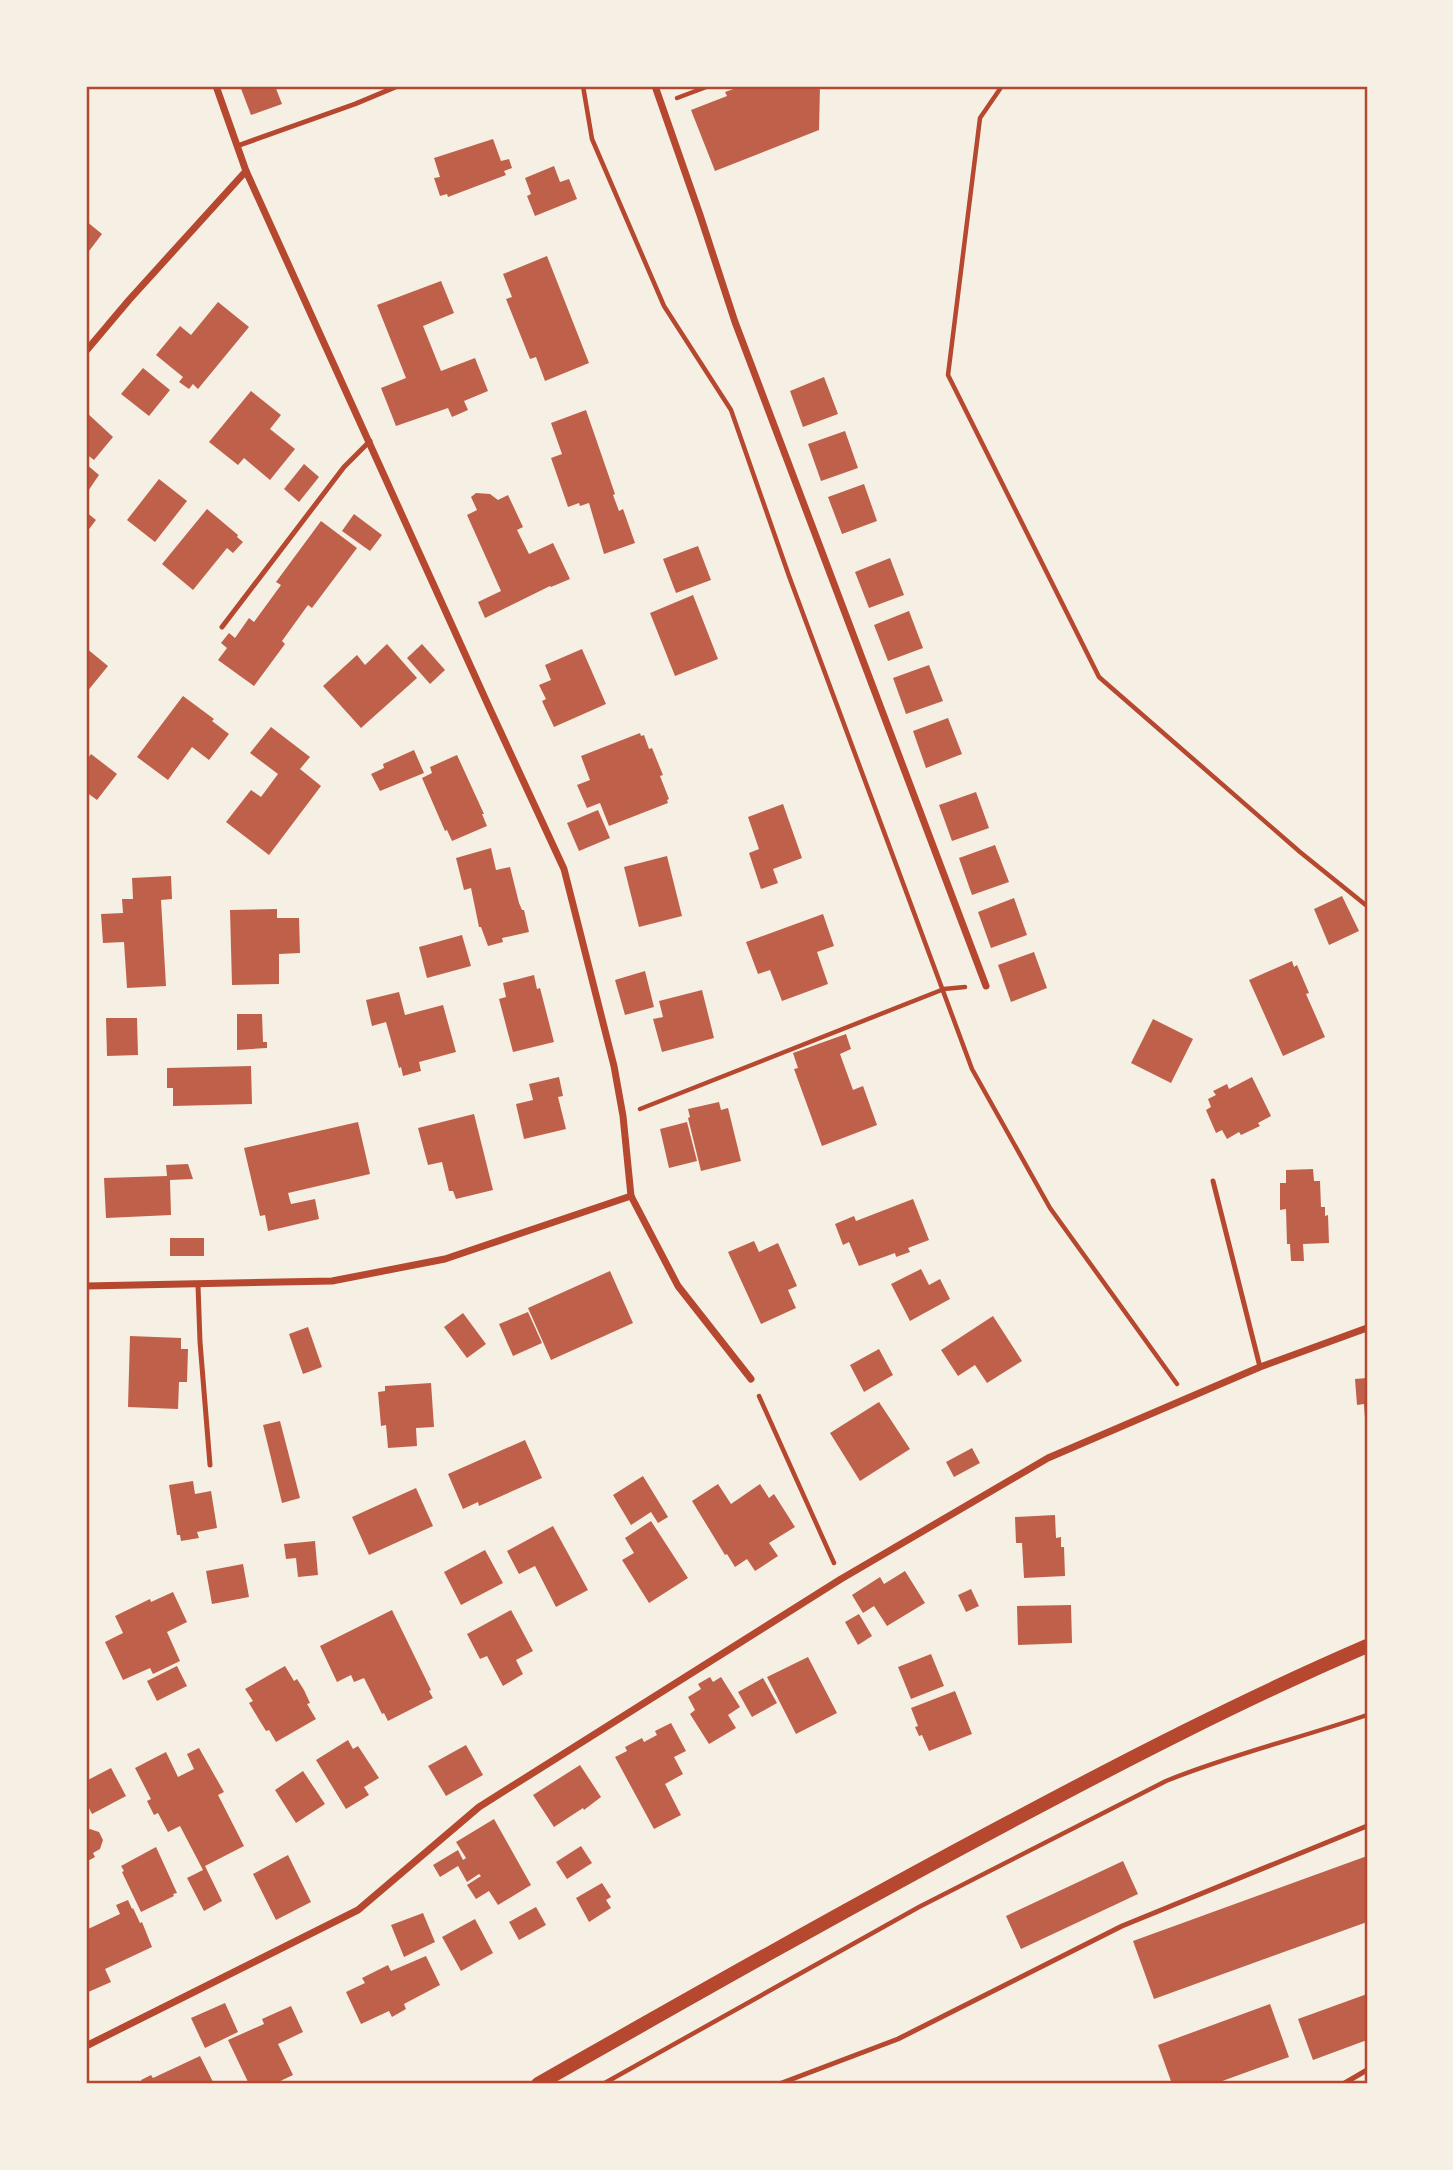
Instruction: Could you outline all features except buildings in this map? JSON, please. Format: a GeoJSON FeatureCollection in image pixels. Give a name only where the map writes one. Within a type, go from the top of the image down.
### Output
{"type":"FeatureCollection","features":[{"type":"Feature","properties":{"kind":"main road"},"geometry":{"type":"LineString","coordinates":[[538,2084],[802,1935],[1075,1787],[1273,1688],[1367,1646]]}},
{"type":"Feature","properties":{"kind":"street"},"geometry":{"type":"LineString","coordinates":[[216,86],[246,171],[564,869],[614,1066],[623,1116],[631,1196],[678,1286],[751,1379]]}},
{"type":"Feature","properties":{"kind":"street"},"geometry":{"type":"LineString","coordinates":[[655,86],[735,322],[986,986]]}},
{"type":"Feature","properties":{"kind":"street"},"geometry":{"type":"LineString","coordinates":[[86,351],[246,171]]}},
{"type":"Feature","properties":{"kind":"street"},"geometry":{"type":"LineString","coordinates":[[86,1286],[331,1282],[432,1261],[631,1196]]}},
{"type":"Feature","properties":{"kind":"street"},"geometry":{"type":"LineString","coordinates":[[86,2046],[358,1910],[479,1807],[841,1578],[1048,1458],[1260,1367],[1367,1328]]}},
{"type":"Feature","properties":{"kind":"lane"},"geometry":{"type":"LineString","coordinates":[[237,146],[398,86]]}},
{"type":"Feature","properties":{"kind":"lane"},"geometry":{"type":"LineString","coordinates":[[222,627],[344,467],[370,441]]}},
{"type":"Feature","properties":{"kind":"lane"},"geometry":{"type":"LineString","coordinates":[[1213,1181],[1260,1367]]}},
{"type":"Feature","properties":{"kind":"lane"},"geometry":{"type":"LineString","coordinates":[[198,1285],[209,1465]]}},
{"type":"Feature","properties":{"kind":"lane"},"geometry":{"type":"LineString","coordinates":[[779,2084],[898,2039],[1122,1926],[1367,1826]]}},
{"type":"Feature","properties":{"kind":"lane"},"geometry":{"type":"LineString","coordinates":[[1343,2084],[1367,2070]]}},
{"type":"Feature","properties":{"kind":"path"},"geometry":{"type":"LineString","coordinates":[[583,86],[592,139],[664,306],[731,410],[794,589],[972,1069],[1050,1208],[1188,1399]]}},
{"type":"Feature","properties":{"kind":"path"},"geometry":{"type":"LineString","coordinates":[[661,104],[709,86]]}},
{"type":"Feature","properties":{"kind":"path"},"geometry":{"type":"LineString","coordinates":[[1002,86],[980,118],[948,376],[1099,677],[1300,852],[1367,906]]}},
{"type":"Feature","properties":{"kind":"path"},"geometry":{"type":"LineString","coordinates":[[623,1116],[944,989],[986,986]]}},
{"type":"Feature","properties":{"kind":"path"},"geometry":{"type":"LineString","coordinates":[[751,1379],[841,1578]]}},
{"type":"Feature","properties":{"kind":"path"},"geometry":{"type":"LineString","coordinates":[[603,2084],[919,1907],[1166,1781],[1200,1767],[1367,1715]]}}]}
